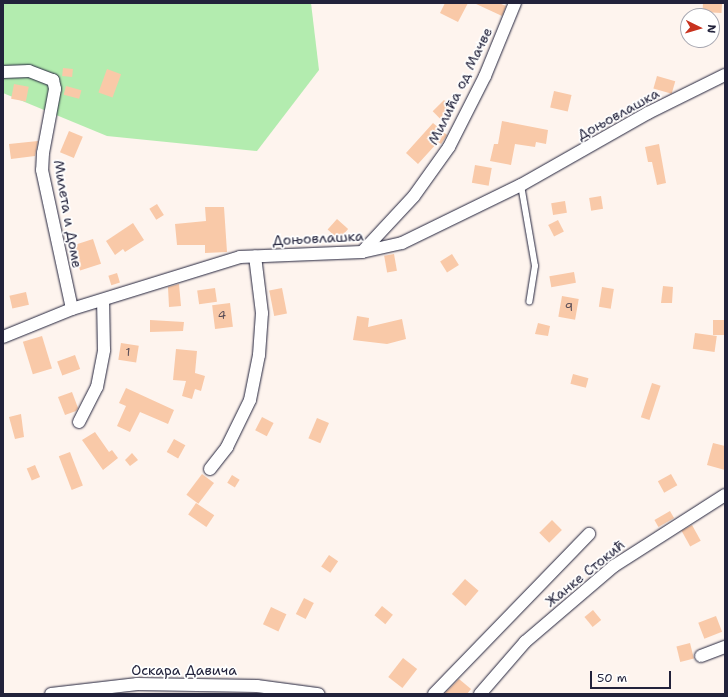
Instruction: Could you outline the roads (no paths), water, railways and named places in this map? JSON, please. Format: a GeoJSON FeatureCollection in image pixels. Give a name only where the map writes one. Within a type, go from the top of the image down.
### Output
{"type":"FeatureCollection","features":[{"type":"Feature","properties":{"kind":"street","name":"Милића од Мачве"},"geometry":{"type":"LineString","coordinates":[[362,252],[414,196],[449,147],[485,76],[515,3]]}},
{"type":"Feature","properties":{"kind":"street","name":"Милета и Доме"},"geometry":{"type":"LineString","coordinates":[[3,72],[29,71],[53,80],[55,89],[43,153],[42,170],[72,309]]}},
{"type":"Feature","properties":{"kind":"street","name":"Доњовлашка"},"geometry":{"type":"LineString","coordinates":[[3,337],[72,309],[240,257],[362,252],[402,243],[521,184],[648,113],[725,75]]}},
{"type":"Feature","properties":{"kind":"street"},"geometry":{"type":"LineString","coordinates":[[210,469],[227,446],[250,400],[259,355],[262,313],[255,256]]}},
{"type":"Feature","properties":{"kind":"street"},"geometry":{"type":"LineString","coordinates":[[78,422],[96,387],[104,350],[103,300]]}},
{"type":"Feature","properties":{"kind":"street","name":"Жанке Стокић"},"geometry":{"type":"LineString","coordinates":[[480,694],[525,642],[614,566],[725,494]]}},
{"type":"Feature","properties":{"kind":"street"},"geometry":{"type":"LineString","coordinates":[[434,694],[588,534]]}},
{"type":"Feature","properties":{"kind":"street"},"geometry":{"type":"LineString","coordinates":[[701,656],[725,648]]}},
{"type":"Feature","properties":{"kind":"street","name":"Оскара Давича"},"geometry":{"type":"LineString","coordinates":[[51,694],[137,684],[257,686],[318,694]]}},
{"type":"Feature","properties":{"kind":"lane"},"geometry":{"type":"LineString","coordinates":[[521,184],[535,266],[529,302]]}}]}
